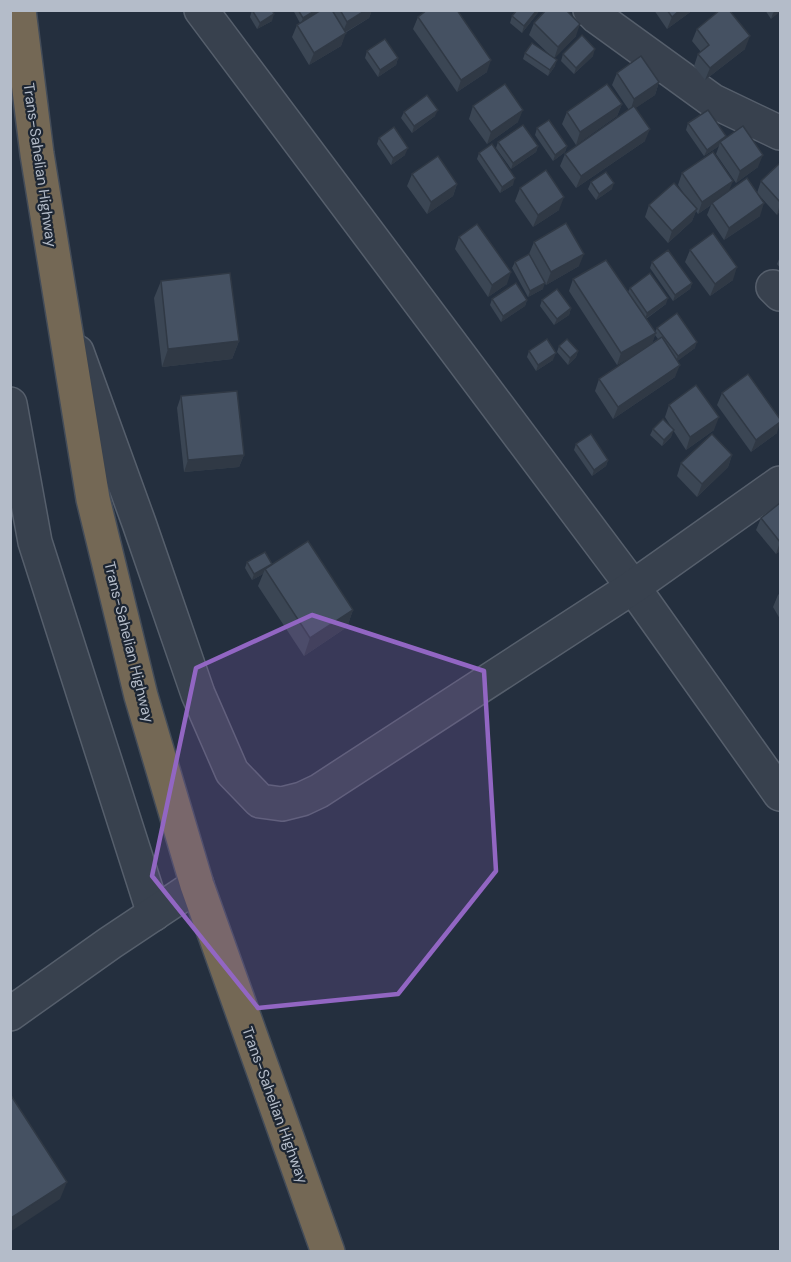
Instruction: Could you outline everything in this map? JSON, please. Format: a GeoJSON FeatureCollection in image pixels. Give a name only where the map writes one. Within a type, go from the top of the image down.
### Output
{"type":"FeatureCollection","features":[{"type":"Feature","properties":{"kind":"highway","name":"Trans-Sahelian Highway"},"geometry":{"type":"LineString","coordinates":[[19,10],[37,154],[96,510],[141,696],[197,885],[328,1251]]}},
{"type":"Feature","properties":{"kind":"street"},"geometry":{"type":"LineString","coordinates":[[201,10],[633,587],[780,794]]}},
{"type":"Feature","properties":{"kind":"street"},"geometry":{"type":"LineString","coordinates":[[597,13],[713,101],[780,133]]}},
{"type":"Feature","properties":{"kind":"street"},"geometry":{"type":"LineString","coordinates":[[61,308],[198,694],[232,772],[260,801],[282,804],[302,799],[319,791],[633,587],[780,483]]}},
{"type":"Feature","properties":{"kind":"street"},"geometry":{"type":"LineString","coordinates":[[10,404],[23,535],[153,914]]}},
{"type":"Feature","properties":{"kind":"street"},"geometry":{"type":"LineString","coordinates":[[10,1014],[197,885]]}},
{"type":"Feature","properties":{"kind":"highlighted area"},"geometry":{"type":"Polygon","coordinates":[[[312,615],[484,671],[496,871],[398,994],[258,1008],[152,876],[196,668],[312,615]]]}},
{"type":"Feature","properties":{"kind":"building"},"geometry":{"type":"Polygon","coordinates":[[[252,10],[272,10],[274,14],[260,23],[252,10]]]}},
{"type":"Feature","properties":{"kind":"building"},"geometry":{"type":"Polygon","coordinates":[[[298,10],[316,10],[303,18],[298,10]]]}},
{"type":"Feature","properties":{"kind":"building"},"geometry":{"type":"Polygon","coordinates":[[[321,10],[332,10],[346,33],[314,53],[297,25],[321,10]]]}},
{"type":"Feature","properties":{"kind":"building"},"geometry":{"type":"Polygon","coordinates":[[[340,10],[366,10],[347,22],[340,10]]]}},
{"type":"Feature","properties":{"kind":"building"},"geometry":{"type":"Polygon","coordinates":[[[427,10],[457,10],[491,60],[461,80],[418,17],[427,10]]]}},
{"type":"Feature","properties":{"kind":"building"},"geometry":{"type":"Polygon","coordinates":[[[517,10],[537,10],[524,26],[512,16],[517,10]]]}},
{"type":"Feature","properties":{"kind":"building"},"geometry":{"type":"Polygon","coordinates":[[[546,10],[566,10],[580,24],[558,47],[534,23],[546,10]]]}},
{"type":"Feature","properties":{"kind":"building"},"geometry":{"type":"Polygon","coordinates":[[[667,10],[680,10],[672,17],[667,10]]]}},
{"type":"Feature","properties":{"kind":"building"},"geometry":{"type":"Polygon","coordinates":[[[720,10],[729,10],[750,36],[710,68],[698,54],[709,45],[697,29],[720,10]]]}},
{"type":"Feature","properties":{"kind":"building"},"geometry":{"type":"Polygon","coordinates":[[[582,35],[595,49],[576,68],[563,54],[582,35]]]}},
{"type":"Feature","properties":{"kind":"building"},"geometry":{"type":"Polygon","coordinates":[[[385,39],[398,58],[380,70],[367,51],[385,39]]]}},
{"type":"Feature","properties":{"kind":"building"},"geometry":{"type":"Polygon","coordinates":[[[532,43],[557,60],[550,70],[525,53],[532,43]]]}},
{"type":"Feature","properties":{"kind":"building"},"geometry":{"type":"Polygon","coordinates":[[[641,56],[659,82],[634,99],[617,73],[641,56]]]}},
{"type":"Feature","properties":{"kind":"building"},"geometry":{"type":"Polygon","coordinates":[[[505,84],[523,110],[491,132],[473,106],[505,84]]]}},
{"type":"Feature","properties":{"kind":"building"},"geometry":{"type":"Polygon","coordinates":[[[607,84],[622,104],[580,132],[567,112],[607,84]]]}},
{"type":"Feature","properties":{"kind":"building"},"geometry":{"type":"Polygon","coordinates":[[[427,95],[438,110],[414,126],[404,112],[427,95]]]}},
{"type":"Feature","properties":{"kind":"building"},"geometry":{"type":"Polygon","coordinates":[[[634,106],[650,129],[581,176],[565,154],[634,106]]]}},
{"type":"Feature","properties":{"kind":"building"},"geometry":{"type":"Polygon","coordinates":[[[708,110],[726,136],[707,150],[688,123],[708,110]]]}},
{"type":"Feature","properties":{"kind":"building"},"geometry":{"type":"Polygon","coordinates":[[[549,120],[567,146],[555,155],[537,128],[549,120]]]}},
{"type":"Feature","properties":{"kind":"building"},"geometry":{"type":"Polygon","coordinates":[[[523,125],[538,146],[513,163],[498,142],[523,125]]]}},
{"type":"Feature","properties":{"kind":"building"},"geometry":{"type":"Polygon","coordinates":[[[743,126],[763,155],[740,171],[720,142],[743,126]]]}},
{"type":"Feature","properties":{"kind":"building"},"geometry":{"type":"Polygon","coordinates":[[[394,127],[408,148],[393,158],[379,138],[394,127]]]}},
{"type":"Feature","properties":{"kind":"building"},"geometry":{"type":"Polygon","coordinates":[[[492,144],[515,178],[502,187],[479,153],[492,144]]]}},
{"type":"Feature","properties":{"kind":"building"},"geometry":{"type":"Polygon","coordinates":[[[713,152],[733,181],[702,202],[682,173],[713,152]]]}},
{"type":"Feature","properties":{"kind":"building"},"geometry":{"type":"Polygon","coordinates":[[[438,156],[457,184],[431,202],[412,174],[438,156]]]}},
{"type":"Feature","properties":{"kind":"building"},"geometry":{"type":"Polygon","coordinates":[[[780,163],[780,202],[761,181],[780,163]]]}},
{"type":"Feature","properties":{"kind":"building"},"geometry":{"type":"Polygon","coordinates":[[[546,170],[564,197],[538,215],[520,188],[546,170]]]}},
{"type":"Feature","properties":{"kind":"building"},"geometry":{"type":"Polygon","coordinates":[[[606,172],[614,183],[599,194],[591,182],[606,172]]]}},
{"type":"Feature","properties":{"kind":"building"},"geometry":{"type":"Polygon","coordinates":[[[747,178],[764,203],[729,228],[712,203],[747,178]]]}},
{"type":"Feature","properties":{"kind":"building"},"geometry":{"type":"Polygon","coordinates":[[[674,183],[697,209],[672,231],[649,205],[674,183]]]}},
{"type":"Feature","properties":{"kind":"building"},"geometry":{"type":"Polygon","coordinates":[[[566,223],[584,254],[551,272],[534,242],[566,223]]]}},
{"type":"Feature","properties":{"kind":"building"},"geometry":{"type":"Polygon","coordinates":[[[477,224],[511,272],[492,285],[459,237],[477,224]]]}},
{"type":"Feature","properties":{"kind":"building"},"geometry":{"type":"Polygon","coordinates":[[[713,233],[737,267],[715,284],[690,250],[713,233]]]}},
{"type":"Feature","properties":{"kind":"building"},"geometry":{"type":"Polygon","coordinates":[[[668,250],[692,283],[675,295],[652,262],[668,250]]]}},
{"type":"Feature","properties":{"kind":"building"},"geometry":{"type":"Polygon","coordinates":[[[529,254],[545,283],[530,291],[515,262],[529,254]]]}},
{"type":"Feature","properties":{"kind":"building"},"geometry":{"type":"Polygon","coordinates":[[[606,260],[656,333],[621,353],[573,279],[606,260]]]}},
{"type":"Feature","properties":{"kind":"building"},"geometry":{"type":"Polygon","coordinates":[[[230,273],[239,341],[168,349],[161,281],[230,273]]]}},
{"type":"Feature","properties":{"kind":"building"},"geometry":{"type":"Polygon","coordinates":[[[650,273],[668,298],[647,313],[630,288],[650,273]]]}},
{"type":"Feature","properties":{"kind":"building"},"geometry":{"type":"Polygon","coordinates":[[[516,283],[527,300],[503,316],[492,299],[516,283]]]}},
{"type":"Feature","properties":{"kind":"building"},"geometry":{"type":"Polygon","coordinates":[[[557,289],[571,308],[557,319],[542,300],[557,289]]]}},
{"type":"Feature","properties":{"kind":"building"},"geometry":{"type":"Polygon","coordinates":[[[677,313],[697,342],[678,356],[657,328],[677,313]]]}},
{"type":"Feature","properties":{"kind":"building"},"geometry":{"type":"Polygon","coordinates":[[[662,337],[680,365],[618,407],[599,379],[662,337]]]}},
{"type":"Feature","properties":{"kind":"building"},"geometry":{"type":"Polygon","coordinates":[[[547,339],[556,353],[538,365],[529,351],[547,339]]]}},
{"type":"Feature","properties":{"kind":"building"},"geometry":{"type":"Polygon","coordinates":[[[567,339],[578,351],[570,358],[559,346],[567,339]]]}},
{"type":"Feature","properties":{"kind":"building"},"geometry":{"type":"Polygon","coordinates":[[[748,374],[780,419],[780,422],[756,440],[722,393],[748,374]]]}},
{"type":"Feature","properties":{"kind":"building"},"geometry":{"type":"Polygon","coordinates":[[[696,385],[719,417],[690,437],[669,405],[696,385]]]}},
{"type":"Feature","properties":{"kind":"building"},"geometry":{"type":"Polygon","coordinates":[[[237,391],[244,455],[188,460],[181,396],[237,391]]]}},
{"type":"Feature","properties":{"kind":"building"},"geometry":{"type":"Polygon","coordinates":[[[663,419],[674,430],[664,440],[653,429],[663,419]]]}},
{"type":"Feature","properties":{"kind":"building"},"geometry":{"type":"Polygon","coordinates":[[[591,434],[608,460],[594,470],[576,444],[591,434]]]}},
{"type":"Feature","properties":{"kind":"building"},"geometry":{"type":"Polygon","coordinates":[[[712,434],[732,455],[702,484],[681,463],[712,434]]]}},
{"type":"Feature","properties":{"kind":"building"},"geometry":{"type":"Polygon","coordinates":[[[780,503],[780,542],[761,518],[780,503]]]}},
{"type":"Feature","properties":{"kind":"building"},"geometry":{"type":"Polygon","coordinates":[[[308,541],[353,610],[310,638],[265,569],[308,541]]]}},
{"type":"Feature","properties":{"kind":"building"},"geometry":{"type":"Polygon","coordinates":[[[265,552],[272,564],[254,574],[247,562],[265,552]]]}},
{"type":"Feature","properties":{"kind":"building"},"geometry":{"type":"Polygon","coordinates":[[[12,1097],[67,1182],[11,1218],[10,1098],[12,1097]]]}}]}
